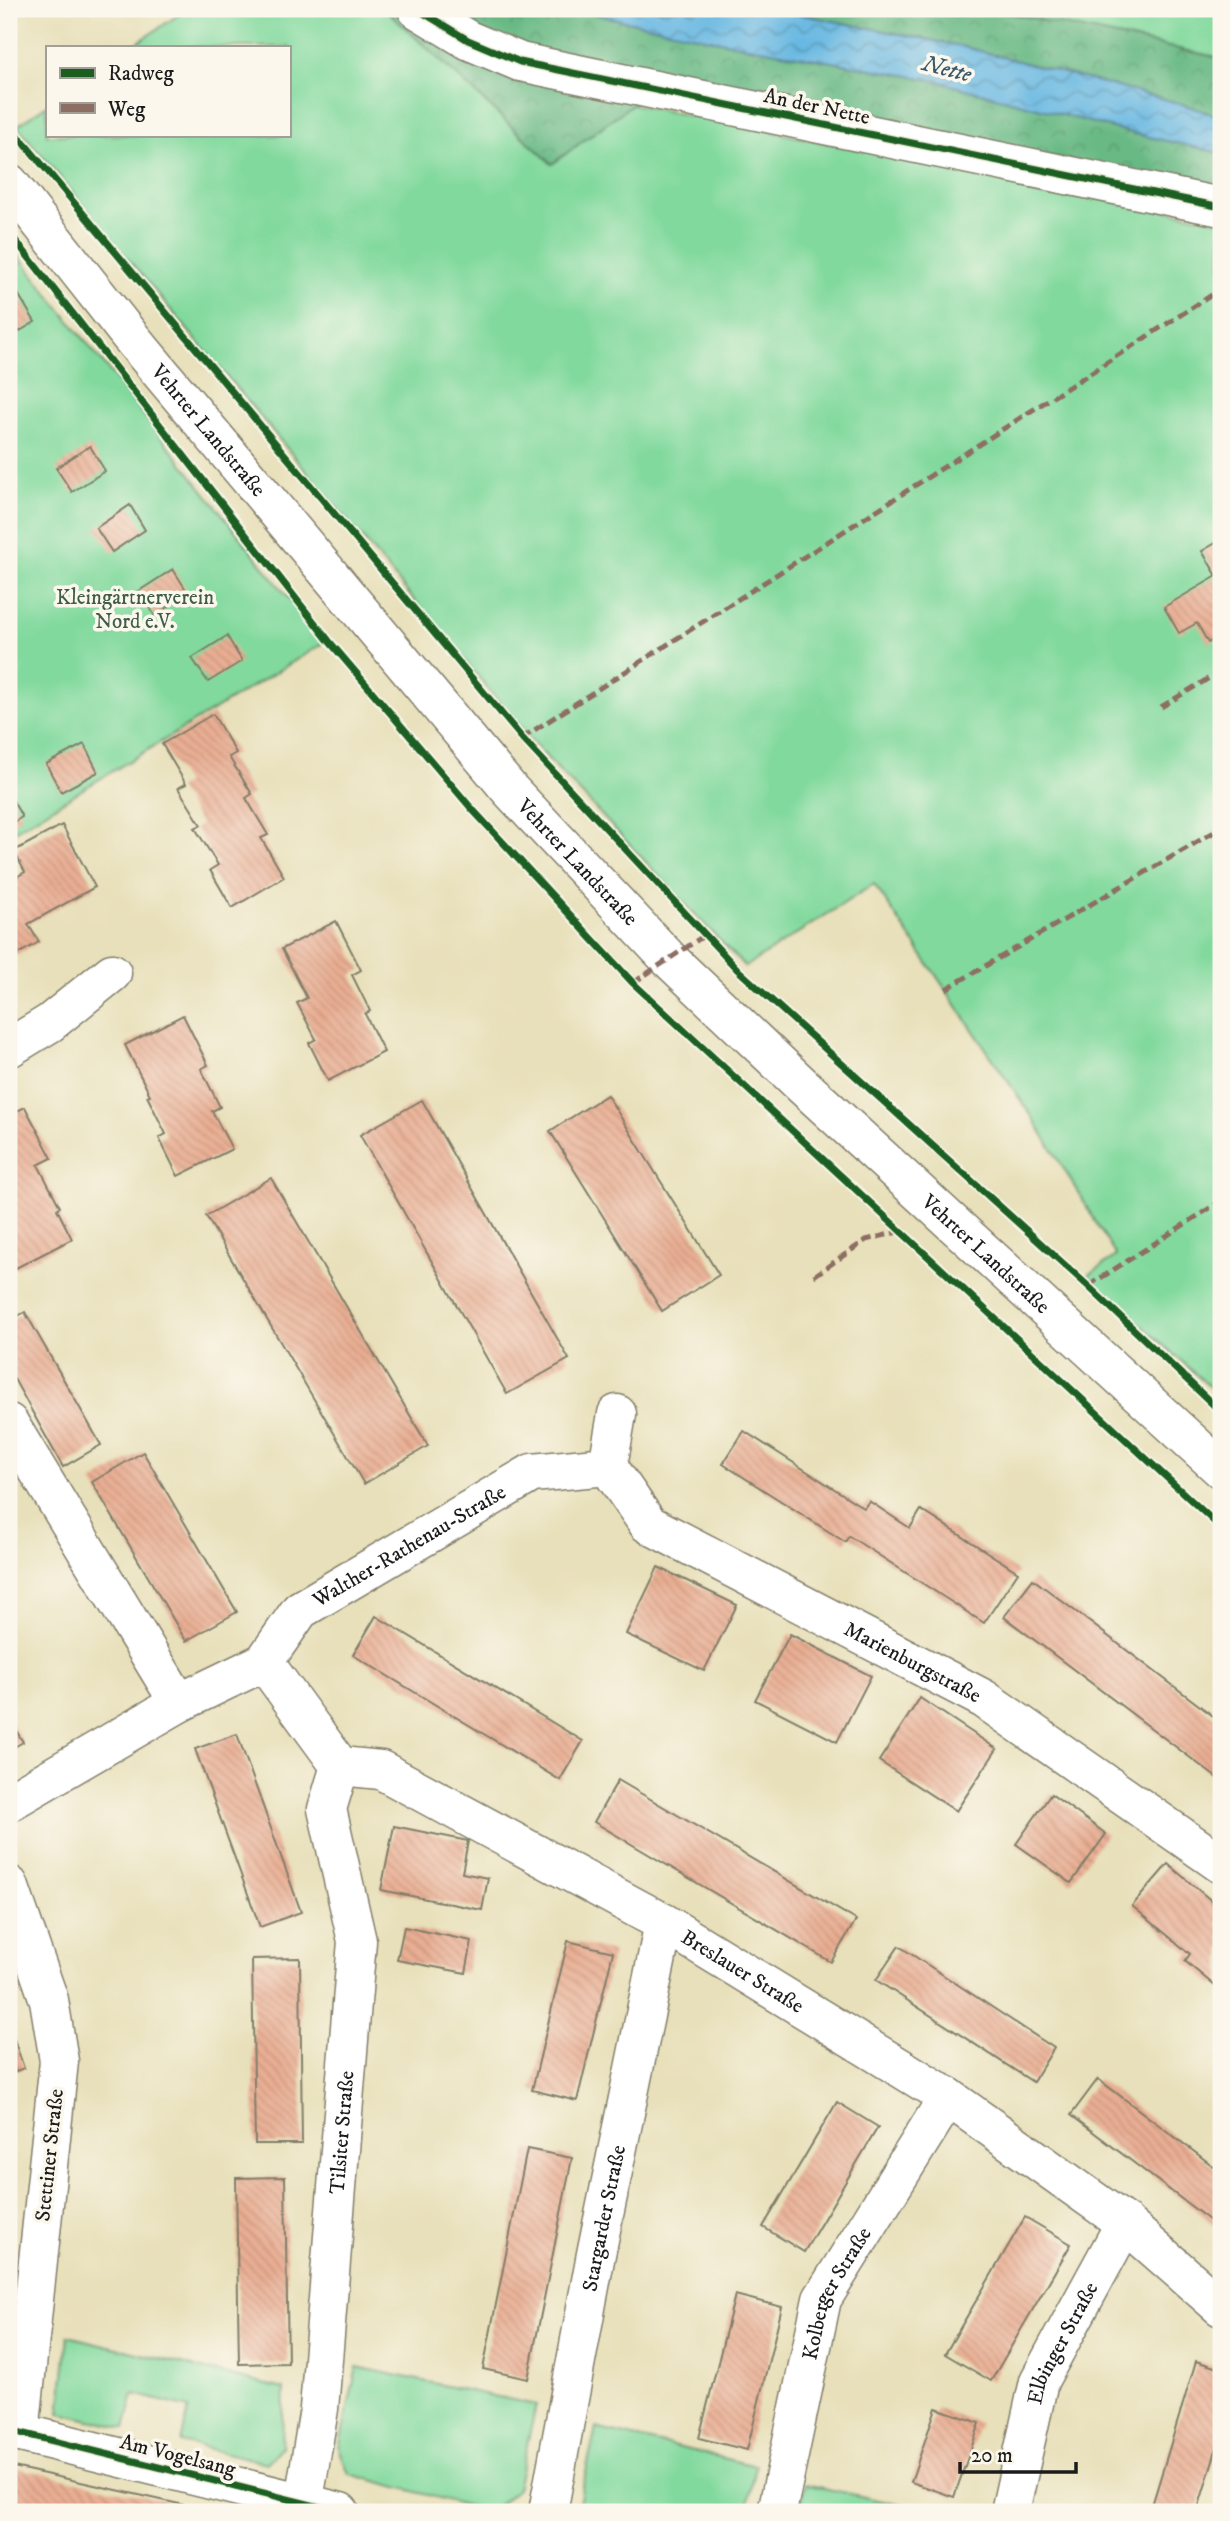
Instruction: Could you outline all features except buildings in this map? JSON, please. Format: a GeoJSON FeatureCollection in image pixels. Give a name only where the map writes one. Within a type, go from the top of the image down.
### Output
{"type":"FeatureCollection","features":[{"type":"Feature","properties":{"kind":"street","name":"An der Nette"},"geometry":{"type":"LineString","coordinates":[[417,9],[468,40],[520,62],[1221,208]]}},
{"type":"Feature","properties":{"kind":"street","name":"Vehrter Landstraße"},"geometry":{"type":"LineString","coordinates":[[9,183],[146,356],[370,626],[519,800],[698,986],[1221,1469]]}},
{"type":"Feature","properties":{"kind":"street"},"geometry":{"type":"LineString","coordinates":[[9,1048],[50,1023],[112,973]]}},
{"type":"Feature","properties":{"kind":"street"},"geometry":{"type":"LineString","coordinates":[[608,1466],[617,1414]]}},
{"type":"Feature","properties":{"kind":"street"},"geometry":{"type":"LineString","coordinates":[[9,1423],[179,1703]]}},
{"type":"Feature","properties":{"kind":"street","name":"Walther-Rathenau-Straße"},"geometry":{"type":"LineString","coordinates":[[9,1802],[179,1703],[264,1662],[300,1610],[532,1474],[608,1466]]}},
{"type":"Feature","properties":{"kind":"street","name":"Marienburgstraße"},"geometry":{"type":"LineString","coordinates":[[608,1466],[648,1524],[984,1699],[1221,1864]]}},
{"type":"Feature","properties":{"kind":"street"},"geometry":{"type":"LineString","coordinates":[[264,1662],[340,1766]]}},
{"type":"Feature","properties":{"kind":"street","name":"Breslauer Straße"},"geometry":{"type":"LineString","coordinates":[[340,1766],[381,1770],[664,1923],[948,2097],[1125,2223],[1221,2307]]}},
{"type":"Feature","properties":{"kind":"street","name":"Tilsiter Straße"},"geometry":{"type":"LineString","coordinates":[[315,2510],[320,2409],[357,1941],[327,1809],[340,1766]]}},
{"type":"Feature","properties":{"kind":"street","name":"Stettiner Straße"},"geometry":{"type":"LineString","coordinates":[[9,1885],[49,2000],[59,2061],[14,2431]]}},
{"type":"Feature","properties":{"kind":"street","name":"Stargarder Straße"},"geometry":{"type":"LineString","coordinates":[[548,2512],[596,2254],[664,1923]]}},
{"type":"Feature","properties":{"kind":"street","name":"Kolberger Straße"},"geometry":{"type":"LineString","coordinates":[[777,2512],[822,2299],[948,2097]]}},
{"type":"Feature","properties":{"kind":"street","name":"Elbinger Straße"},"geometry":{"type":"LineString","coordinates":[[1010,2512],[1039,2381],[1125,2223]]}},
{"type":"Feature","properties":{"kind":"street","name":"Am Vogelsang"},"geometry":{"type":"LineString","coordinates":[[14,2431],[315,2510]]}},
{"type":"Feature","properties":{"kind":"green space"},"geometry":{"type":"Polygon","coordinates":[[[187,9],[385,9],[552,164],[632,104],[1221,221],[1221,1397],[1087,1276],[1116,1256],[1037,1124],[874,884],[745,967],[537,747],[17,126],[46,106],[46,136],[290,136],[290,46],[132,46],[187,9]]]}},
{"type":"Feature","properties":{"kind":"green space"},"geometry":{"type":"Polygon","coordinates":[[[385,9],[989,9],[1221,58],[1221,193],[670,76],[552,164],[385,9]]]}},
{"type":"Feature","properties":{"kind":"green space"},"geometry":{"type":"Polygon","coordinates":[[[989,9],[1221,9],[1221,58],[989,9]]]}},
{"type":"Feature","properties":{"kind":"green space","name":"Kleingärtnerverein Nord e.V."},"geometry":{"type":"Polygon","coordinates":[[[9,244],[324,643],[9,834],[9,244]]]}},
{"type":"Feature","properties":{"kind":"green space"},"geometry":{"type":"Polygon","coordinates":[[[68,2336],[284,2389],[282,2447],[267,2463],[181,2442],[189,2408],[134,2394],[125,2428],[60,2413],[68,2336]]]}},
{"type":"Feature","properties":{"kind":"green space"},"geometry":{"type":"Polygon","coordinates":[[[357,2367],[536,2405],[517,2489],[491,2512],[349,2474],[339,2448],[357,2367]]]}},
{"type":"Feature","properties":{"kind":"green space"},"geometry":{"type":"Polygon","coordinates":[[[596,2428],[756,2466],[746,2512],[580,2512],[578,2507],[596,2428]]]}},
{"type":"Feature","properties":{"kind":"green space"},"geometry":{"type":"Polygon","coordinates":[[[805,2484],[934,2512],[798,2512],[805,2484]]]}},
{"type":"Feature","properties":{"kind":"water","name":"Nette"},"geometry":{"type":"Polygon","coordinates":[[[570,9],[773,9],[961,46],[1179,103],[1221,117],[1221,153],[1135,134],[932,80],[743,46],[570,9]]]}},
{"type":"Feature","properties":{"kind":"marked path"},"geometry":{"type":"LineString","coordinates":[[522,738],[1221,289]]}},
{"type":"Feature","properties":{"kind":"marked path"},"geometry":{"type":"LineString","coordinates":[[1161,707],[1221,671]]}},
{"type":"Feature","properties":{"kind":"marked path"},"geometry":{"type":"LineString","coordinates":[[946,989],[1221,828]]}},
{"type":"Feature","properties":{"kind":"marked path"},"geometry":{"type":"LineString","coordinates":[[633,983],[705,935]]}},
{"type":"Feature","properties":{"kind":"marked path"},"geometry":{"type":"LineString","coordinates":[[1088,1286],[1221,1201]]}},
{"type":"Feature","properties":{"kind":"marked path"},"geometry":{"type":"LineString","coordinates":[[814,1276],[866,1240],[902,1231]]}},
{"type":"Feature","properties":{"kind":"cycle path"},"geometry":{"type":"LineString","coordinates":[[417,9],[468,40],[520,62],[1221,207]]}},
{"type":"Feature","properties":{"kind":"cycle path"},"geometry":{"type":"LineString","coordinates":[[9,125],[522,738],[738,970],[1088,1286],[1221,1412]]}},
{"type":"Feature","properties":{"kind":"cycle path"},"geometry":{"type":"LineString","coordinates":[[9,232],[329,641],[472,809],[633,983],[1221,1528]]}},
{"type":"Feature","properties":{"kind":"cycle path"},"geometry":{"type":"LineString","coordinates":[[9,2430],[340,2512]]}}]}
